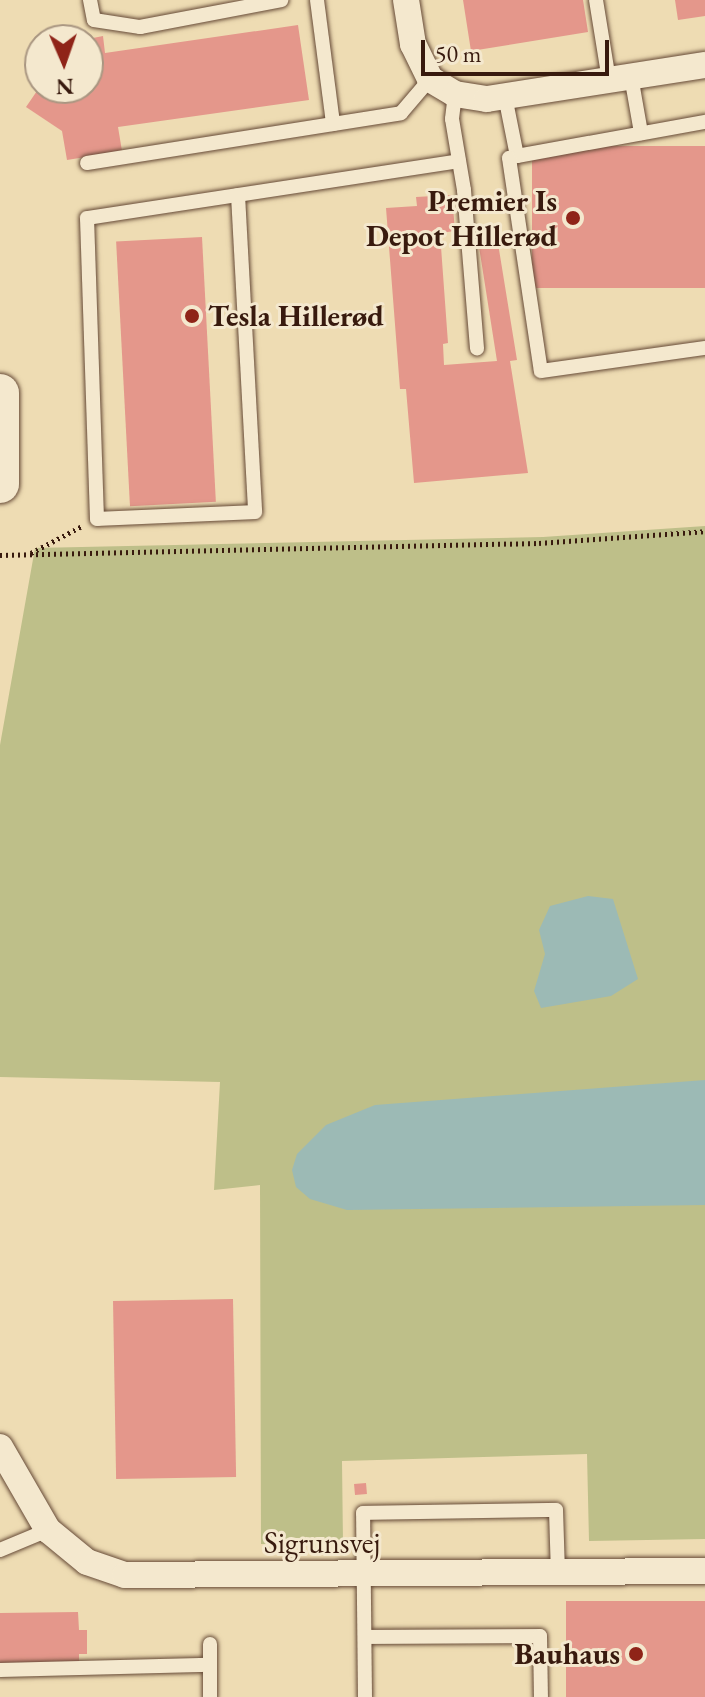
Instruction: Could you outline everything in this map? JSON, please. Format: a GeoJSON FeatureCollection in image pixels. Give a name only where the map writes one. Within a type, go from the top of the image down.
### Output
{"type":"FeatureCollection","features":[{"type":"Feature","properties":{"kind":"street"},"geometry":{"type":"LineString","coordinates":[[406,0],[413,44],[430,79],[455,94],[487,99],[705,65]]}},
{"type":"Feature","properties":{"kind":"street"},"geometry":{"type":"LineString","coordinates":[[0,393],[0,484]]}},
{"type":"Feature","properties":{"kind":"street","name":"Sigrunsvej"},"geometry":{"type":"LineString","coordinates":[[0,1447],[48,1530],[87,1562],[125,1575],[705,1571]]}},
{"type":"Feature","properties":{"kind":"lane"},"geometry":{"type":"LineString","coordinates":[[90,0],[94,20],[140,27],[281,0]]}},
{"type":"Feature","properties":{"kind":"lane"},"geometry":{"type":"LineString","coordinates":[[317,0],[333,124]]}},
{"type":"Feature","properties":{"kind":"lane"},"geometry":{"type":"LineString","coordinates":[[596,0],[641,133]]}},
{"type":"Feature","properties":{"kind":"lane"},"geometry":{"type":"LineString","coordinates":[[87,163],[401,113],[430,79]]}},
{"type":"Feature","properties":{"kind":"lane"},"geometry":{"type":"LineString","coordinates":[[455,94],[452,119],[459,161],[477,348]]}},
{"type":"Feature","properties":{"kind":"lane"},"geometry":{"type":"LineString","coordinates":[[505,96],[517,156]]}},
{"type":"Feature","properties":{"kind":"lane"},"geometry":{"type":"LineString","coordinates":[[705,122],[509,158],[541,371],[705,348]]}},
{"type":"Feature","properties":{"kind":"lane"},"geometry":{"type":"LineString","coordinates":[[238,195],[255,512],[97,519],[87,218],[459,161]]}},
{"type":"Feature","properties":{"kind":"lane"},"geometry":{"type":"LineString","coordinates":[[365,1697],[363,1513],[556,1510],[558,1573]]}},
{"type":"Feature","properties":{"kind":"lane"},"geometry":{"type":"LineString","coordinates":[[0,1550],[48,1530]]}},
{"type":"Feature","properties":{"kind":"lane"},"geometry":{"type":"LineString","coordinates":[[365,1637],[540,1636],[541,1697]]}},
{"type":"Feature","properties":{"kind":"lane"},"geometry":{"type":"LineString","coordinates":[[210,1644],[210,1697]]}},
{"type":"Feature","properties":{"kind":"lane"},"geometry":{"type":"LineString","coordinates":[[0,1670],[210,1665]]}},
{"type":"Feature","properties":{"kind":"path"},"geometry":{"type":"LineString","coordinates":[[31,554],[45,543],[97,519]]}},
{"type":"Feature","properties":{"kind":"path"},"geometry":{"type":"LineString","coordinates":[[0,555],[539,543],[705,531]]}},
{"type":"Feature","properties":{"kind":"green space"},"geometry":{"type":"Polygon","coordinates":[[[705,526],[705,1539],[589,1541],[587,1454],[342,1461],[343,1543],[261,1544],[260,1185],[214,1190],[220,1082],[0,1077],[0,745],[35,548],[543,537],[705,526]]]}},
{"type":"Feature","properties":{"kind":"water"},"geometry":{"type":"Polygon","coordinates":[[[588,896],[613,899],[638,979],[611,996],[541,1008],[534,991],[545,954],[539,930],[550,906],[588,896]]]}},
{"type":"Feature","properties":{"kind":"water"},"geometry":{"type":"Polygon","coordinates":[[[705,1080],[705,1205],[347,1210],[310,1199],[296,1187],[292,1170],[297,1154],[326,1125],[375,1105],[705,1080]]]}},
{"type":"Feature","properties":{"kind":"building"},"geometry":{"type":"Polygon","coordinates":[[[463,0],[583,0],[588,32],[471,51],[463,0]]]}},
{"type":"Feature","properties":{"kind":"building"},"geometry":{"type":"Polygon","coordinates":[[[675,0],[705,0],[705,16],[678,20],[675,0]]]}},
{"type":"Feature","properties":{"kind":"building"},"geometry":{"type":"Polygon","coordinates":[[[298,25],[309,100],[118,127],[122,151],[67,160],[62,131],[26,107],[28,104],[104,104],[104,44],[105,53],[298,25]]]}},
{"type":"Feature","properties":{"kind":"building"},"geometry":{"type":"Polygon","coordinates":[[[532,146],[705,146],[705,288],[532,288],[532,146]]]}},
{"type":"Feature","properties":{"kind":"building"},"geometry":{"type":"Polygon","coordinates":[[[452,195],[455,231],[440,233],[448,343],[443,344],[444,365],[497,361],[477,234],[496,231],[517,360],[510,361],[528,473],[414,483],[406,389],[400,389],[386,208],[417,206],[416,197],[452,195]]]}},
{"type":"Feature","properties":{"kind":"building"},"geometry":{"type":"Polygon","coordinates":[[[202,237],[216,502],[130,506],[116,242],[202,237]]]}},
{"type":"Feature","properties":{"kind":"building"},"geometry":{"type":"Polygon","coordinates":[[[233,1299],[236,1477],[116,1479],[113,1301],[233,1299]]]}},
{"type":"Feature","properties":{"kind":"building"},"geometry":{"type":"Polygon","coordinates":[[[366,1483],[367,1494],[355,1495],[354,1484],[366,1483]]]}},
{"type":"Feature","properties":{"kind":"building","name":"Bauhaus"},"geometry":{"type":"Polygon","coordinates":[[[566,1601],[705,1601],[705,1697],[566,1697],[566,1601]]]}},
{"type":"Feature","properties":{"kind":"building"},"geometry":{"type":"Polygon","coordinates":[[[78,1612],[79,1630],[87,1630],[87,1654],[79,1654],[79,1663],[0,1663],[0,1613],[78,1612]]]}},
{"type":"Feature","properties":{"kind":"place","name":"Premier Is Depot Hillerød"},"geometry":{"type":"Point","coordinates":[573,218]}},
{"type":"Feature","properties":{"kind":"place","name":"Tesla Hillerød"},"geometry":{"type":"Point","coordinates":[192,316]}},
{"type":"Feature","properties":{"kind":"place","name":"Bauhaus"},"geometry":{"type":"Point","coordinates":[636,1654]}}]}
